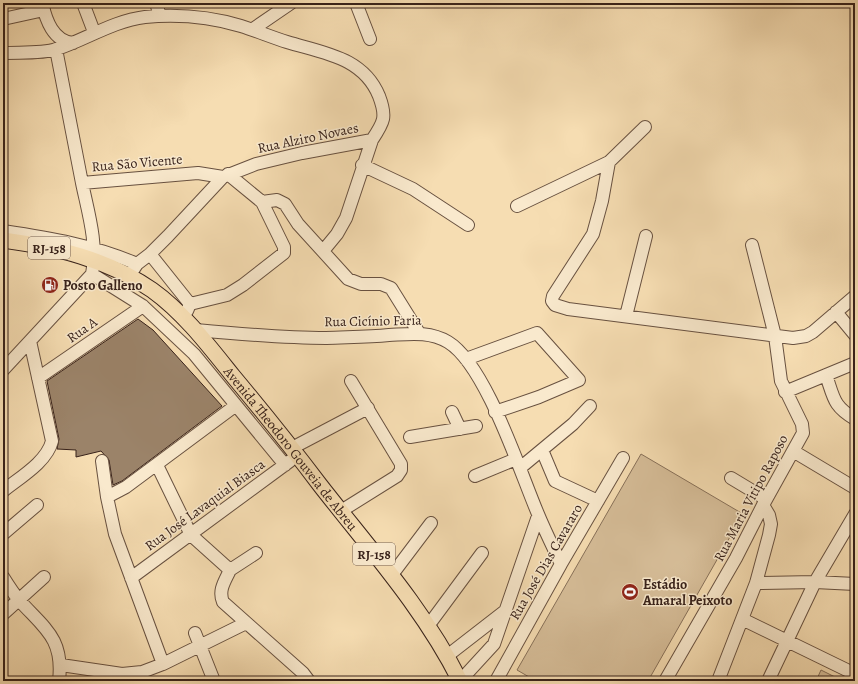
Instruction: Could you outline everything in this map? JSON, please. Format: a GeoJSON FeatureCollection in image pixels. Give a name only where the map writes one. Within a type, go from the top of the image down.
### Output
{"type":"FeatureCollection","features":[{"type":"Feature","properties":{"kind":"main road","name":"Avenida Theodoro Gouveia de Abreu"},"geometry":{"type":"LineString","coordinates":[[3,240],[55,249],[94,261],[133,270],[152,290],[184,318],[196,330],[341,510],[428,626],[447,656],[460,681]]}},
{"type":"Feature","properties":{"kind":"street"},"geometry":{"type":"LineString","coordinates":[[83,3],[94,32]]}},
{"type":"Feature","properties":{"kind":"street"},"geometry":{"type":"LineString","coordinates":[[156,3],[160,16]]}},
{"type":"Feature","properties":{"kind":"street"},"geometry":{"type":"LineString","coordinates":[[253,30],[291,3]]}},
{"type":"Feature","properties":{"kind":"street"},"geometry":{"type":"LineString","coordinates":[[356,3],[370,40]]}},
{"type":"Feature","properties":{"kind":"street"},"geometry":{"type":"LineString","coordinates":[[3,18],[43,7],[57,36],[66,42],[73,43]]}},
{"type":"Feature","properties":{"kind":"street","name":"Rua Alziro Novaes"},"geometry":{"type":"LineString","coordinates":[[3,53],[56,49],[73,43],[94,32],[126,22],[160,16],[204,18],[253,30],[313,49],[358,66],[377,91],[383,106],[383,122],[372,140],[302,152],[256,164],[226,176],[133,270]]}},
{"type":"Feature","properties":{"kind":"street"},"geometry":{"type":"LineString","coordinates":[[56,49],[82,183]]}},
{"type":"Feature","properties":{"kind":"street"},"geometry":{"type":"LineString","coordinates":[[516,206],[609,162],[645,127]]}},
{"type":"Feature","properties":{"kind":"street"},"geometry":{"type":"LineString","coordinates":[[323,252],[337,234],[346,218],[362,165],[372,140]]}},
{"type":"Feature","properties":{"kind":"street"},"geometry":{"type":"LineString","coordinates":[[609,162],[601,207],[593,234],[553,296],[552,301],[555,305],[568,309],[793,338],[806,336],[813,332],[855,296]]}},
{"type":"Feature","properties":{"kind":"street"},"geometry":{"type":"LineString","coordinates":[[362,165],[413,189],[468,225]]}},
{"type":"Feature","properties":{"kind":"street","name":"Rua São Vicente"},"geometry":{"type":"LineString","coordinates":[[94,261],[82,183],[198,173],[226,176]]}},
{"type":"Feature","properties":{"kind":"street"},"geometry":{"type":"LineString","coordinates":[[190,304],[226,295],[243,285],[283,255],[284,247],[262,202],[226,176]]}},
{"type":"Feature","properties":{"kind":"street"},"geometry":{"type":"LineString","coordinates":[[262,202],[277,200],[285,204],[298,224],[348,279],[362,284],[381,284],[391,288],[419,333]]}},
{"type":"Feature","properties":{"kind":"street","name":"Avenida Theodoro Gouveia de Abreu"},"geometry":{"type":"LineString","coordinates":[[3,231],[73,243],[94,261]]}},
{"type":"Feature","properties":{"kind":"street"},"geometry":{"type":"LineString","coordinates":[[626,316],[646,236]]}},
{"type":"Feature","properties":{"kind":"street"},"geometry":{"type":"LineString","coordinates":[[752,245],[775,336],[779,370],[786,392],[855,363]]}},
{"type":"Feature","properties":{"kind":"street"},"geometry":{"type":"LineString","coordinates":[[150,254],[190,304]]}},
{"type":"Feature","properties":{"kind":"street"},"geometry":{"type":"LineString","coordinates":[[3,370],[30,341],[94,261],[194,354],[235,406],[285,465]]}},
{"type":"Feature","properties":{"kind":"street"},"geometry":{"type":"LineString","coordinates":[[184,318],[190,304]]}},
{"type":"Feature","properties":{"kind":"street","name":"Rua A"},"geometry":{"type":"LineString","coordinates":[[38,378],[143,306]]}},
{"type":"Feature","properties":{"kind":"street"},"geometry":{"type":"LineString","coordinates":[[836,312],[855,336]]}},
{"type":"Feature","properties":{"kind":"street","name":"Rua Cicínio Faria"},"geometry":{"type":"LineString","coordinates":[[196,330],[254,336],[325,338],[419,333],[435,336],[448,342],[461,352],[477,373],[518,464],[538,516],[561,564]]}},
{"type":"Feature","properties":{"kind":"street"},"geometry":{"type":"LineString","coordinates":[[466,359],[537,333],[579,380],[539,397],[495,412]]}},
{"type":"Feature","properties":{"kind":"street"},"geometry":{"type":"LineString","coordinates":[[3,491],[44,457],[50,449],[52,441],[30,341]]}},
{"type":"Feature","properties":{"kind":"street"},"geometry":{"type":"LineString","coordinates":[[826,375],[834,399],[839,408],[855,419]]}},
{"type":"Feature","properties":{"kind":"street"},"geometry":{"type":"LineString","coordinates":[[341,510],[397,476],[401,470],[401,464],[351,381]]}},
{"type":"Feature","properties":{"kind":"street","name":"Rua Maria Vitipo Raposo"},"geometry":{"type":"LineString","coordinates":[[665,681],[736,558],[764,502],[803,433],[802,424],[786,392]]}},
{"type":"Feature","properties":{"kind":"street"},"geometry":{"type":"LineString","coordinates":[[107,497],[157,465],[235,406]]}},
{"type":"Feature","properties":{"kind":"street"},"geometry":{"type":"LineString","coordinates":[[475,476],[518,464],[542,450],[573,424],[590,406]]}},
{"type":"Feature","properties":{"kind":"street","name":"Rua José Lavaquial Biasca"},"geometry":{"type":"LineString","coordinates":[[131,578],[285,465],[295,452],[368,408]]}},
{"type":"Feature","properties":{"kind":"street"},"geometry":{"type":"LineString","coordinates":[[452,412],[460,429]]}},
{"type":"Feature","properties":{"kind":"street"},"geometry":{"type":"LineString","coordinates":[[410,437],[476,426]]}},
{"type":"Feature","properties":{"kind":"street"},"geometry":{"type":"LineString","coordinates":[[542,450],[555,481],[598,501]]}},
{"type":"Feature","properties":{"kind":"street"},"geometry":{"type":"LineString","coordinates":[[793,451],[855,488]]}},
{"type":"Feature","properties":{"kind":"street","name":"Rua José Dias Cavararo"},"geometry":{"type":"LineString","coordinates":[[496,681],[561,564],[623,458]]}},
{"type":"Feature","properties":{"kind":"street"},"geometry":{"type":"LineString","coordinates":[[102,461],[107,497],[115,534],[163,664]]}},
{"type":"Feature","properties":{"kind":"street"},"geometry":{"type":"LineString","coordinates":[[157,465],[191,535],[230,570]]}},
{"type":"Feature","properties":{"kind":"street"},"geometry":{"type":"LineString","coordinates":[[718,681],[756,583],[771,524],[764,502],[731,478]]}},
{"type":"Feature","properties":{"kind":"street"},"geometry":{"type":"LineString","coordinates":[[3,534],[37,505]]}},
{"type":"Feature","properties":{"kind":"street"},"geometry":{"type":"LineString","coordinates":[[768,681],[786,640],[815,582],[855,514]]}},
{"type":"Feature","properties":{"kind":"street"},"geometry":{"type":"LineString","coordinates":[[460,681],[494,644],[538,516]]}},
{"type":"Feature","properties":{"kind":"street"},"geometry":{"type":"LineString","coordinates":[[391,576],[431,523]]}},
{"type":"Feature","properties":{"kind":"street"},"geometry":{"type":"LineString","coordinates":[[428,626],[482,553]]}},
{"type":"Feature","properties":{"kind":"street"},"geometry":{"type":"LineString","coordinates":[[256,554],[230,570],[221,588],[220,596],[223,602],[303,673],[310,681]]}},
{"type":"Feature","properties":{"kind":"street"},"geometry":{"type":"LineString","coordinates":[[3,577],[19,600],[47,628],[54,640],[61,665],[59,681]]}},
{"type":"Feature","properties":{"kind":"street"},"geometry":{"type":"LineString","coordinates":[[3,614],[44,577]]}},
{"type":"Feature","properties":{"kind":"street"},"geometry":{"type":"LineString","coordinates":[[756,583],[815,582],[855,584]]}},
{"type":"Feature","properties":{"kind":"street"},"geometry":{"type":"LineString","coordinates":[[447,656],[505,611]]}},
{"type":"Feature","properties":{"kind":"street"},"geometry":{"type":"LineString","coordinates":[[742,619],[855,674]]}},
{"type":"Feature","properties":{"kind":"street"},"geometry":{"type":"LineString","coordinates":[[61,665],[132,674],[163,664],[246,623]]}},
{"type":"Feature","properties":{"kind":"street"},"geometry":{"type":"LineString","coordinates":[[194,633],[214,681]]}},
{"type":"Feature","properties":{"kind":"shaded area","name":"Estádio Amaral Peixoto"},"geometry":{"type":"Polygon","coordinates":[[[641,454],[743,514],[648,681],[536,681],[517,670],[641,454]]]}},
{"type":"Feature","properties":{"kind":"shaded area"},"geometry":{"type":"Polygon","coordinates":[[[821,670],[843,681],[816,681],[821,670]]]}},
{"type":"Feature","properties":{"kind":"building"},"geometry":{"type":"Polygon","coordinates":[[[138,319],[153,330],[222,406],[122,481],[113,485],[109,460],[101,451],[76,457],[76,450],[57,449],[59,439],[47,381],[138,319]]]}},
{"type":"Feature","properties":{"kind":"place","name":"Posto Galleno"},"geometry":{"type":"Point","coordinates":[50,285]}},
{"type":"Feature","properties":{"kind":"place","name":"Estádio Amaral Peixoto"},"geometry":{"type":"Point","coordinates":[630,592]}}]}
